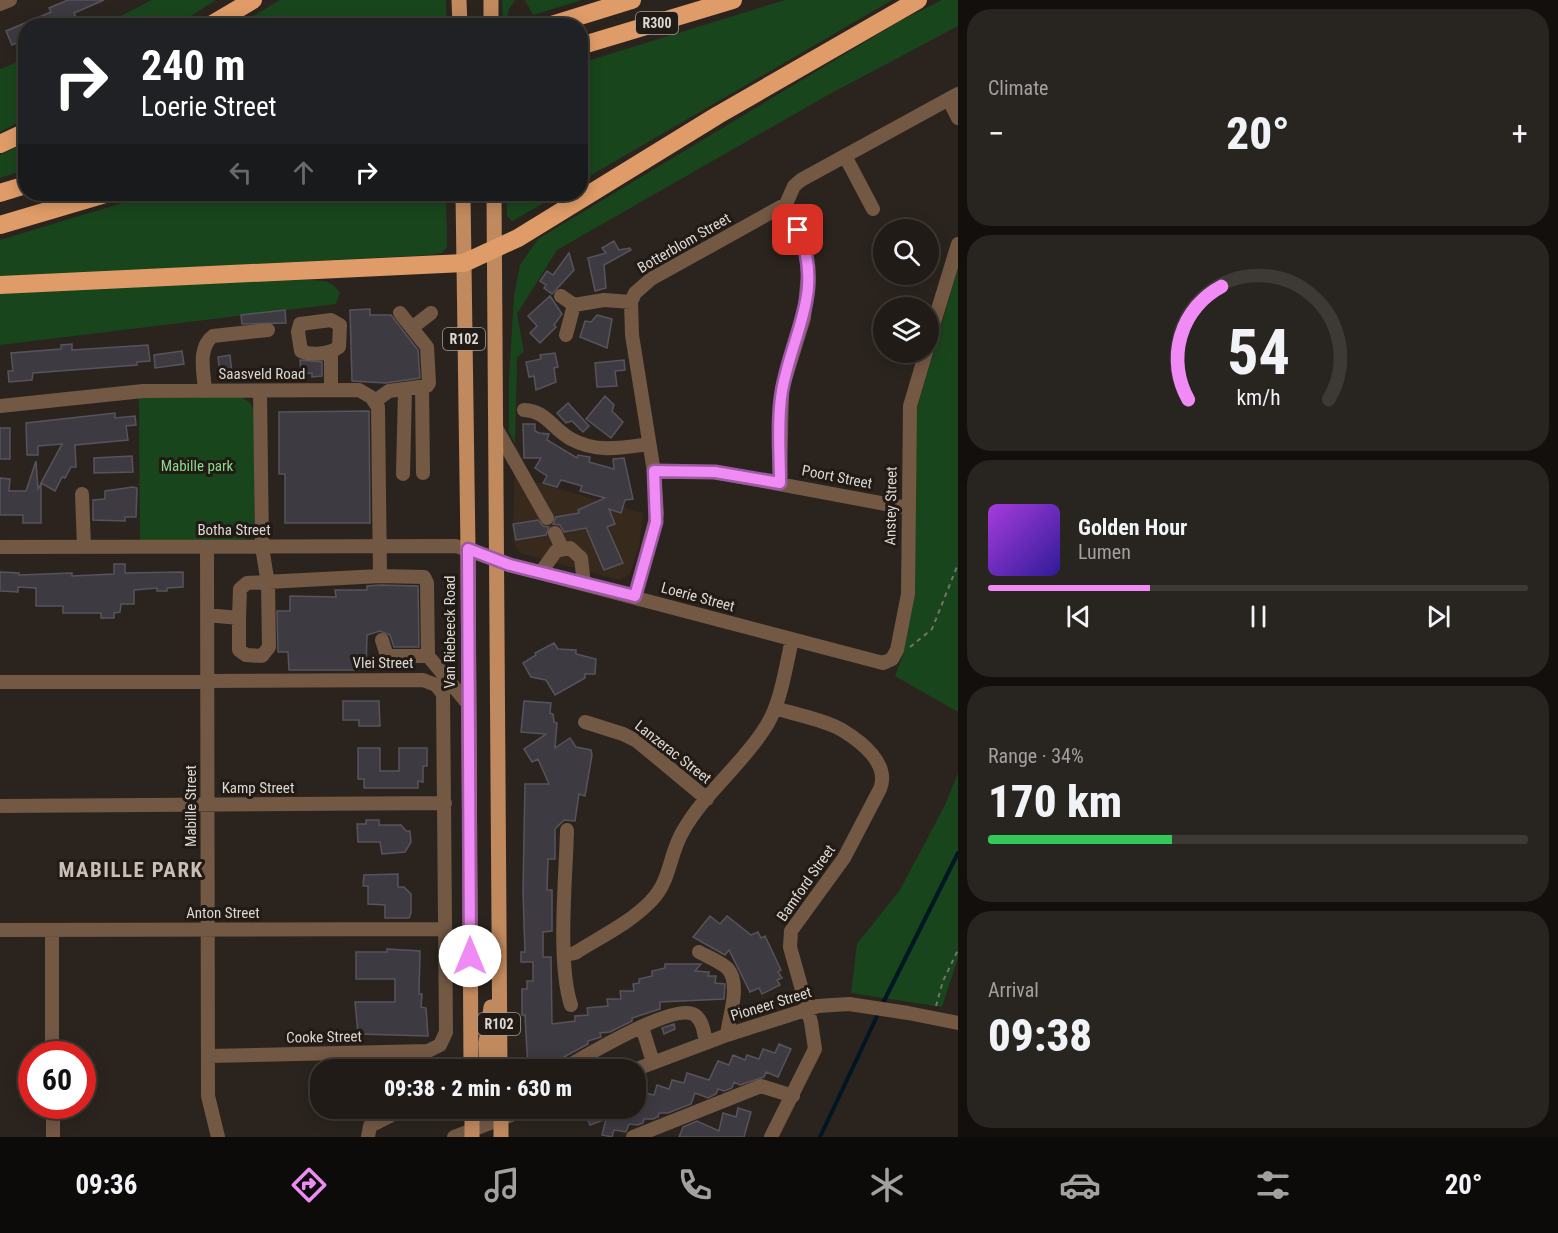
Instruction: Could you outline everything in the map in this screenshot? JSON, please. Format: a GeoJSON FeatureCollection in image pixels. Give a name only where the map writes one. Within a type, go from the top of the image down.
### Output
{"type":"FeatureCollection","features":[{"type":"Feature","properties":{"kind":"highway"},"geometry":{"type":"LineString","coordinates":[[223,18],[253,0]]}},
{"type":"Feature","properties":{"kind":"highway","name":"R300"},"geometry":{"type":"LineString","coordinates":[[574,18],[632,0]]}},
{"type":"Feature","properties":{"kind":"highway","name":"R300"},"geometry":{"type":"LineString","coordinates":[[588,44],[734,0]]}},
{"type":"Feature","properties":{"kind":"highway"},"geometry":{"type":"LineString","coordinates":[[588,194],[918,0]]}},
{"type":"Feature","properties":{"kind":"highway"},"geometry":{"type":"LineString","coordinates":[[0,144],[18,136]]}},
{"type":"Feature","properties":{"kind":"highway"},"geometry":{"type":"LineString","coordinates":[[0,194],[18,188]]}},
{"type":"Feature","properties":{"kind":"highway"},"geometry":{"type":"LineString","coordinates":[[0,225],[81,201]]}},
{"type":"Feature","properties":{"kind":"highway"},"geometry":{"type":"LineString","coordinates":[[0,285],[464,263],[495,250],[577,201]]}},
{"type":"Feature","properties":{"kind":"main road"},"geometry":{"type":"LineString","coordinates":[[459,0],[460,18]]}},
{"type":"Feature","properties":{"kind":"main road"},"geometry":{"type":"LineString","coordinates":[[491,0],[491,18]]}},
{"type":"Feature","properties":{"kind":"main road","name":"Van Riebeeck Road"},"geometry":{"type":"LineString","coordinates":[[463,201],[471,1059]]}},
{"type":"Feature","properties":{"kind":"main road","name":"R102"},"geometry":{"type":"LineString","coordinates":[[494,201],[500,1059]]}},
{"type":"Feature","properties":{"kind":"main road"},"geometry":{"type":"LineString","coordinates":[[487,1059],[486,1043],[492,997],[499,978]]}},
{"type":"Feature","properties":{"kind":"main road"},"geometry":{"type":"LineString","coordinates":[[472,1133],[479,1119]]}},
{"type":"Feature","properties":{"kind":"main road"},"geometry":{"type":"LineString","coordinates":[[501,1119],[501,1137]]}},
{"type":"Feature","properties":{"kind":"street"},"geometry":{"type":"LineString","coordinates":[[0,4],[10,0]]}},
{"type":"Feature","properties":{"kind":"street"},"geometry":{"type":"LineString","coordinates":[[953,97],[958,118]]}},
{"type":"Feature","properties":{"kind":"street","name":"Botterblom Street"},"geometry":{"type":"LineString","coordinates":[[631,302],[635,293],[651,279],[786,204],[797,183],[953,97]]}},
{"type":"Feature","properties":{"kind":"street"},"geometry":{"type":"LineString","coordinates":[[845,156],[873,209]]}},
{"type":"Feature","properties":{"kind":"street"},"geometry":{"type":"LineString","coordinates":[[780,483],[781,396],[804,318],[808,273],[806,249],[786,204]]}},
{"type":"Feature","properties":{"kind":"street"},"geometry":{"type":"LineString","coordinates":[[939,306],[958,244]]}},
{"type":"Feature","properties":{"kind":"street"},"geometry":{"type":"LineString","coordinates":[[561,296],[574,305],[604,300],[631,302],[632,335],[654,471],[656,522],[635,596]]}},
{"type":"Feature","properties":{"kind":"street"},"geometry":{"type":"LineString","coordinates":[[566,335],[574,305]]}},
{"type":"Feature","properties":{"kind":"street"},"geometry":{"type":"LineString","coordinates":[[380,576],[380,462],[378,407],[375,401],[389,391],[422,387],[429,383],[427,346],[400,313]]}},
{"type":"Feature","properties":{"kind":"street"},"geometry":{"type":"LineString","coordinates":[[413,327],[431,313]]}},
{"type":"Feature","properties":{"kind":"street"},"geometry":{"type":"LineString","coordinates":[[204,391],[203,350],[208,340],[213,336],[268,330]]}},
{"type":"Feature","properties":{"kind":"street"},"geometry":{"type":"LineString","coordinates":[[331,352],[331,390]]}},
{"type":"Feature","properties":{"kind":"street","name":"Anstey Street"},"geometry":{"type":"LineString","coordinates":[[895,654],[908,594],[907,508],[910,406],[923,363]]}},
{"type":"Feature","properties":{"kind":"street"},"geometry":{"type":"LineString","coordinates":[[422,387],[423,473]]}},
{"type":"Feature","properties":{"kind":"street"},"geometry":{"type":"LineString","coordinates":[[403,474],[405,388]]}},
{"type":"Feature","properties":{"kind":"street","name":"Saasveld Road"},"geometry":{"type":"LineString","coordinates":[[0,406],[143,391],[359,390],[375,401]]}},
{"type":"Feature","properties":{"kind":"street"},"geometry":{"type":"LineString","coordinates":[[260,391],[262,547],[268,584],[269,647],[262,656],[246,655],[239,650],[240,588],[248,583],[268,584],[380,576],[426,579],[428,656],[469,705]]}},
{"type":"Feature","properties":{"kind":"street"},"geometry":{"type":"LineString","coordinates":[[525,410],[540,412],[568,438],[589,447],[604,449],[649,444]]}},
{"type":"Feature","properties":{"kind":"street"},"geometry":{"type":"LineString","coordinates":[[496,428],[547,518]]}},
{"type":"Feature","properties":{"kind":"street","name":"Poort Street"},"geometry":{"type":"LineString","coordinates":[[654,471],[715,472],[907,508]]}},
{"type":"Feature","properties":{"kind":"street"},"geometry":{"type":"LineString","coordinates":[[82,494],[84,546]]}},
{"type":"Feature","properties":{"kind":"street"},"geometry":{"type":"LineString","coordinates":[[555,533],[562,548]]}},
{"type":"Feature","properties":{"kind":"street","name":"Botha Street"},"geometry":{"type":"LineString","coordinates":[[0,547],[379,546],[468,549],[496,559]]}},
{"type":"Feature","properties":{"kind":"street","name":"Mabille Street"},"geometry":{"type":"LineString","coordinates":[[207,547],[208,1096],[218,1137]]}},
{"type":"Feature","properties":{"kind":"street"},"geometry":{"type":"LineString","coordinates":[[541,572],[556,551],[570,548],[581,558],[584,584]]}},
{"type":"Feature","properties":{"kind":"street","name":"Loerie Street"},"geometry":{"type":"LineString","coordinates":[[496,559],[874,663],[883,663],[895,654]]}},
{"type":"Feature","properties":{"kind":"street"},"geometry":{"type":"LineString","coordinates":[[207,615],[239,618]]}},
{"type":"Feature","properties":{"kind":"street"},"geometry":{"type":"LineString","coordinates":[[382,640],[387,656],[428,656]]}},
{"type":"Feature","properties":{"kind":"street"},"geometry":{"type":"LineString","coordinates":[[565,955],[575,953],[636,914],[652,900],[668,877],[682,832],[764,730],[774,708],[792,640]]}},
{"type":"Feature","properties":{"kind":"street","name":"Vlei Street"},"geometry":{"type":"LineString","coordinates":[[0,682],[207,680],[423,680],[432,682],[440,689],[445,700],[446,1032],[440,1046]]}},
{"type":"Feature","properties":{"kind":"street","name":"Bamford Street"},"geometry":{"type":"LineString","coordinates":[[771,1137],[815,1049],[807,1009],[789,947],[791,931],[844,858],[880,789],[883,777],[877,760],[842,730],[774,708]]}},
{"type":"Feature","properties":{"kind":"street","name":"Lanzerac Street"},"geometry":{"type":"LineString","coordinates":[[585,722],[637,741],[707,799]]}},
{"type":"Feature","properties":{"kind":"street","name":"Kamp Street"},"geometry":{"type":"LineString","coordinates":[[0,807],[445,803]]}},
{"type":"Feature","properties":{"kind":"street"},"geometry":{"type":"LineString","coordinates":[[567,830],[565,955],[566,990],[571,1005]]}},
{"type":"Feature","properties":{"kind":"street","name":"Anton Street"},"geometry":{"type":"LineString","coordinates":[[0,930],[446,929]]}},
{"type":"Feature","properties":{"kind":"street"},"geometry":{"type":"LineString","coordinates":[[52,930],[52,1041]]}},
{"type":"Feature","properties":{"kind":"street"},"geometry":{"type":"LineString","coordinates":[[699,952],[725,966],[732,976],[734,986],[727,1035]]}},
{"type":"Feature","properties":{"kind":"street","name":"Pioneer Street"},"geometry":{"type":"LineString","coordinates":[[646,1065],[727,1035],[807,1009],[830,1004],[908,1012],[958,1023]]}},
{"type":"Feature","properties":{"kind":"street"},"geometry":{"type":"LineString","coordinates":[[582,1059],[668,1014],[692,1014],[699,1019],[706,1043]]}},
{"type":"Feature","properties":{"kind":"street"},"geometry":{"type":"LineString","coordinates":[[642,1027],[653,1062]]}},
{"type":"Feature","properties":{"kind":"street","name":"Cooke Street"},"geometry":{"type":"LineString","coordinates":[[208,1056],[428,1052],[440,1046]]}},
{"type":"Feature","properties":{"kind":"street"},"geometry":{"type":"LineString","coordinates":[[633,1137],[761,1086],[793,1096]]}},
{"type":"Feature","properties":{"kind":"street"},"geometry":{"type":"LineString","coordinates":[[53,1119],[53,1137]]}},
{"type":"Feature","properties":{"kind":"street"},"geometry":{"type":"LineString","coordinates":[[368,1137],[370,1126],[384,1119]]}},
{"type":"Feature","properties":{"kind":"street"},"geometry":{"type":"LineString","coordinates":[[454,1137],[472,1133],[493,1119]]}},
{"type":"Feature","properties":{"kind":"path"},"geometry":{"type":"LineString","coordinates":[[895,654],[911,647],[932,629],[958,564]]}},
{"type":"Feature","properties":{"kind":"path"},"geometry":{"type":"LineString","coordinates":[[933,1017],[943,981],[958,950]]}},
{"type":"Feature","properties":{"kind":"shaded area"},"geometry":{"type":"Polygon","coordinates":[[[515,444],[534,482],[643,513],[639,545],[630,574],[619,580],[520,553],[513,541],[515,444]]]}},
{"type":"Feature","properties":{"kind":"green space"},"geometry":{"type":"Polygon","coordinates":[[[152,0],[216,0],[188,18],[117,18],[152,0]]]}},
{"type":"Feature","properties":{"kind":"green space"},"geometry":{"type":"Polygon","coordinates":[[[280,0],[446,0],[447,18],[250,18],[280,0]]]}},
{"type":"Feature","properties":{"kind":"green space"},"geometry":{"type":"Polygon","coordinates":[[[502,0],[515,0],[509,9],[507,18],[503,18],[502,0]]]}},
{"type":"Feature","properties":{"kind":"green space"},"geometry":{"type":"Polygon","coordinates":[[[525,0],[582,0],[533,15],[525,0]]]}},
{"type":"Feature","properties":{"kind":"green space"},"geometry":{"type":"Polygon","coordinates":[[[785,0],[892,0],[588,177],[588,61],[785,0]]]}},
{"type":"Feature","properties":{"kind":"green space"},"geometry":{"type":"Polygon","coordinates":[[[942,0],[958,0],[958,26],[826,96],[557,250],[517,314],[524,352],[517,357],[515,444],[509,432],[509,380],[514,296],[520,265],[538,239],[900,21],[942,0]]]}},
{"type":"Feature","properties":{"kind":"green space"},"geometry":{"type":"Polygon","coordinates":[[[18,62],[18,123],[0,132],[0,69],[18,62]]]}},
{"type":"Feature","properties":{"kind":"green space"},"geometry":{"type":"Polygon","coordinates":[[[18,146],[18,172],[0,178],[0,155],[18,146]]]}},
{"type":"Feature","properties":{"kind":"green space"},"geometry":{"type":"Polygon","coordinates":[[[129,201],[446,201],[447,247],[442,253],[430,255],[0,277],[0,240],[129,201]]]}},
{"type":"Feature","properties":{"kind":"green space"},"geometry":{"type":"Polygon","coordinates":[[[507,201],[548,201],[512,221],[507,216],[507,201]]]}},
{"type":"Feature","properties":{"kind":"green space"},"geometry":{"type":"Polygon","coordinates":[[[958,268],[958,712],[895,676],[903,655],[914,595],[916,412],[930,363],[939,363],[939,333],[958,268]]]}},
{"type":"Feature","properties":{"kind":"green space"},"geometry":{"type":"Polygon","coordinates":[[[307,280],[333,285],[340,293],[336,304],[0,345],[0,292],[207,282],[307,280]]]}},
{"type":"Feature","properties":{"kind":"green space","name":"Mabille park"},"geometry":{"type":"Polygon","coordinates":[[[242,397],[251,404],[254,412],[254,531],[247,538],[239,540],[140,540],[139,398],[242,397]]]}},
{"type":"Feature","properties":{"kind":"green space"},"geometry":{"type":"Polygon","coordinates":[[[958,773],[958,958],[942,1007],[851,993],[857,944],[900,890],[946,803],[958,773]]]}},
{"type":"Feature","properties":{"kind":"building"},"geometry":{"type":"Polygon","coordinates":[[[68,0],[104,0],[74,13],[76,17],[74,18],[37,18],[51,12],[49,8],[68,0]]]}},
{"type":"Feature","properties":{"kind":"building"},"geometry":{"type":"Polygon","coordinates":[[[18,26],[18,42],[12,45],[6,31],[18,26]]]}},
{"type":"Feature","properties":{"kind":"building"},"geometry":{"type":"Polygon","coordinates":[[[614,241],[619,250],[630,248],[631,250],[604,265],[606,288],[595,291],[588,258],[606,253],[602,248],[614,241]]]}},
{"type":"Feature","properties":{"kind":"building"},"geometry":{"type":"Polygon","coordinates":[[[569,253],[574,270],[552,294],[544,288],[546,285],[540,281],[547,271],[553,275],[569,253]]]}},
{"type":"Feature","properties":{"kind":"building"},"geometry":{"type":"Polygon","coordinates":[[[550,296],[562,314],[554,325],[556,327],[540,343],[530,333],[537,326],[528,316],[550,296]]]}},
{"type":"Feature","properties":{"kind":"building"},"geometry":{"type":"Polygon","coordinates":[[[370,309],[370,315],[391,315],[418,350],[420,378],[386,383],[352,381],[350,310],[370,309]]]}},
{"type":"Feature","properties":{"kind":"building"},"geometry":{"type":"Polygon","coordinates":[[[285,310],[286,323],[242,324],[241,315],[285,310]]]}},
{"type":"Feature","properties":{"kind":"building"},"geometry":{"type":"Polygon","coordinates":[[[597,315],[612,319],[607,348],[580,337],[585,321],[591,322],[597,315]]]}},
{"type":"Feature","properties":{"kind":"building"},"geometry":{"type":"Polygon","coordinates":[[[72,344],[72,350],[148,345],[150,361],[137,362],[137,365],[33,373],[32,380],[9,382],[8,371],[13,371],[11,353],[61,349],[61,345],[72,344]]]}},
{"type":"Feature","properties":{"kind":"building"},"geometry":{"type":"Polygon","coordinates":[[[182,351],[184,364],[155,368],[154,355],[182,351]]]}},
{"type":"Feature","properties":{"kind":"building"},"geometry":{"type":"Polygon","coordinates":[[[555,353],[558,367],[554,368],[556,382],[536,390],[534,376],[529,377],[526,362],[541,359],[540,355],[555,353]]]}},
{"type":"Feature","properties":{"kind":"building"},"geometry":{"type":"Polygon","coordinates":[[[230,355],[232,374],[220,375],[218,357],[230,355]]]}},
{"type":"Feature","properties":{"kind":"building"},"geometry":{"type":"Polygon","coordinates":[[[300,360],[322,362],[322,376],[312,377],[312,373],[301,374],[300,360]]]}},
{"type":"Feature","properties":{"kind":"building"},"geometry":{"type":"Polygon","coordinates":[[[624,360],[625,370],[615,371],[617,386],[597,387],[595,363],[624,360]]]}},
{"type":"Feature","properties":{"kind":"building"},"geometry":{"type":"Polygon","coordinates":[[[605,396],[614,405],[612,411],[623,422],[611,438],[586,419],[605,396]]]}},
{"type":"Feature","properties":{"kind":"building"},"geometry":{"type":"Polygon","coordinates":[[[568,403],[589,426],[583,432],[572,421],[566,423],[557,413],[568,403]]]}},
{"type":"Feature","properties":{"kind":"building"},"geometry":{"type":"Polygon","coordinates":[[[369,411],[370,523],[285,523],[285,474],[279,474],[279,412],[369,411]]]}},
{"type":"Feature","properties":{"kind":"building"},"geometry":{"type":"Polygon","coordinates":[[[115,413],[115,418],[135,416],[136,425],[126,426],[128,440],[75,445],[76,467],[71,467],[65,478],[62,477],[55,491],[41,483],[62,444],[38,446],[38,455],[27,455],[26,423],[115,413]]]}},
{"type":"Feature","properties":{"kind":"building"},"geometry":{"type":"Polygon","coordinates":[[[523,424],[535,424],[535,431],[549,434],[547,440],[577,458],[578,455],[590,457],[589,462],[614,469],[613,459],[624,458],[633,499],[625,500],[621,513],[609,509],[615,524],[607,527],[623,563],[604,570],[586,528],[564,532],[560,525],[553,524],[556,517],[579,513],[578,510],[605,498],[580,491],[582,486],[561,480],[557,487],[543,483],[547,476],[535,468],[541,458],[524,458],[523,424]]]}},
{"type":"Feature","properties":{"kind":"building"},"geometry":{"type":"Polygon","coordinates":[[[0,428],[10,428],[10,459],[0,459],[0,428]]]}},
{"type":"Feature","properties":{"kind":"building"},"geometry":{"type":"Polygon","coordinates":[[[132,456],[133,472],[94,473],[94,458],[132,456]]]}},
{"type":"Feature","properties":{"kind":"building"},"geometry":{"type":"Polygon","coordinates":[[[36,461],[38,489],[41,484],[41,523],[23,523],[23,515],[0,515],[0,478],[10,479],[9,491],[26,491],[36,461]]]}},
{"type":"Feature","properties":{"kind":"building"},"geometry":{"type":"Polygon","coordinates":[[[137,488],[136,517],[125,517],[125,521],[93,520],[93,500],[105,499],[105,491],[137,488]]]}},
{"type":"Feature","properties":{"kind":"building"},"geometry":{"type":"Polygon","coordinates":[[[538,520],[543,526],[549,527],[546,535],[516,540],[513,524],[538,520]]]}},
{"type":"Feature","properties":{"kind":"building"},"geometry":{"type":"Polygon","coordinates":[[[114,564],[125,564],[125,573],[183,572],[183,587],[167,588],[167,591],[157,591],[157,588],[134,590],[134,604],[121,604],[120,612],[114,613],[114,618],[101,618],[101,613],[63,613],[63,606],[36,606],[36,588],[18,587],[18,592],[0,591],[0,572],[19,573],[19,575],[72,573],[72,576],[114,574],[114,564]]]}},
{"type":"Feature","properties":{"kind":"building"},"geometry":{"type":"Polygon","coordinates":[[[367,586],[418,586],[419,647],[394,647],[390,635],[380,631],[367,635],[366,670],[289,670],[288,652],[278,652],[277,611],[290,611],[290,596],[336,597],[335,590],[367,590],[367,586]]]}},
{"type":"Feature","properties":{"kind":"building"},"geometry":{"type":"Polygon","coordinates":[[[554,643],[558,649],[576,650],[576,654],[596,659],[595,674],[585,674],[585,678],[555,695],[546,680],[531,677],[523,663],[536,655],[535,653],[554,643]]]}},
{"type":"Feature","properties":{"kind":"building"},"geometry":{"type":"Polygon","coordinates":[[[343,701],[379,701],[380,726],[359,726],[359,720],[343,720],[343,701]]]}},
{"type":"Feature","properties":{"kind":"building"},"geometry":{"type":"Polygon","coordinates":[[[524,701],[551,703],[550,713],[553,714],[554,722],[557,723],[555,748],[570,738],[576,747],[591,750],[592,755],[585,796],[579,794],[575,821],[564,820],[555,829],[555,859],[548,859],[547,890],[552,890],[552,931],[543,932],[543,957],[551,957],[552,1024],[575,1021],[575,1016],[588,1015],[587,1008],[608,1006],[607,999],[621,999],[620,991],[634,991],[633,984],[639,983],[639,979],[652,976],[652,971],[665,968],[665,964],[701,964],[695,971],[709,972],[708,976],[716,976],[715,983],[725,984],[724,999],[660,1002],[660,1009],[632,1018],[632,1021],[610,1032],[600,1033],[601,1037],[588,1041],[588,1044],[560,1059],[527,1059],[525,1015],[522,1015],[522,989],[527,989],[527,981],[533,981],[533,962],[521,962],[521,952],[525,952],[523,892],[525,784],[549,784],[538,759],[532,762],[524,749],[546,734],[521,732],[524,701]]]}},
{"type":"Feature","properties":{"kind":"building"},"geometry":{"type":"Polygon","coordinates":[[[358,748],[380,748],[380,771],[399,771],[399,748],[427,748],[427,766],[423,766],[423,782],[418,781],[418,788],[364,788],[364,779],[358,779],[358,748]]]}},
{"type":"Feature","properties":{"kind":"building"},"geometry":{"type":"Polygon","coordinates":[[[366,820],[379,820],[379,825],[401,825],[406,831],[410,831],[411,842],[405,852],[382,854],[380,842],[358,842],[357,824],[366,824],[366,820]]]}},
{"type":"Feature","properties":{"kind":"building"},"geometry":{"type":"Polygon","coordinates":[[[398,874],[398,887],[404,887],[411,894],[411,913],[409,918],[385,918],[385,905],[368,904],[368,886],[363,886],[364,875],[398,874]]]}},
{"type":"Feature","properties":{"kind":"building"},"geometry":{"type":"Polygon","coordinates":[[[710,916],[720,924],[727,916],[751,935],[758,932],[761,938],[765,936],[781,970],[778,972],[782,978],[777,980],[780,985],[762,994],[759,988],[750,992],[729,950],[725,955],[693,937],[710,916]]]}},
{"type":"Feature","properties":{"kind":"building"},"geometry":{"type":"Polygon","coordinates":[[[387,949],[420,951],[419,994],[422,994],[421,1007],[426,1008],[428,1036],[358,1034],[355,1002],[395,1002],[395,979],[356,979],[356,952],[387,952],[387,949]]]}},
{"type":"Feature","properties":{"kind":"building"},"geometry":{"type":"Polygon","coordinates":[[[674,1024],[675,1029],[664,1034],[662,1028],[674,1024]]]}},
{"type":"Feature","properties":{"kind":"building"},"geometry":{"type":"Polygon","coordinates":[[[779,1044],[791,1049],[778,1077],[766,1072],[764,1077],[740,1085],[734,1082],[732,1088],[724,1091],[718,1089],[716,1094],[708,1098],[695,1093],[691,1104],[668,1113],[659,1113],[658,1117],[653,1119],[646,1119],[646,1093],[654,1095],[657,1085],[669,1089],[672,1080],[684,1083],[687,1073],[709,1080],[718,1061],[729,1065],[733,1055],[745,1060],[747,1055],[759,1059],[763,1049],[775,1053],[779,1044]]]}},
{"type":"Feature","properties":{"kind":"building"},"geometry":{"type":"Polygon","coordinates":[[[738,1108],[751,1112],[744,1137],[679,1137],[683,1127],[697,1121],[719,1131],[723,1113],[736,1117],[738,1108]]]}},
{"type":"Feature","properties":{"kind":"building"},"geometry":{"type":"Polygon","coordinates":[[[587,1119],[606,1119],[590,1125],[587,1119]]]}},
{"type":"Feature","properties":{"kind":"building"},"geometry":{"type":"Polygon","coordinates":[[[606,1119],[644,1119],[643,1123],[638,1125],[629,1124],[626,1132],[614,1130],[612,1137],[602,1135],[606,1119]]]}},
{"type":"Feature","properties":{"kind":"waterway"},"geometry":{"type":"LineString","coordinates":[[882,1005],[958,853]]}},
{"type":"Feature","properties":{"kind":"waterway"},"geometry":{"type":"LineString","coordinates":[[820,1137],[879,1012]]}},
{"type":"Feature","properties":{"kind":"district","name":"MABILLE PARK"},"geometry":{"type":"Point","coordinates":[131,870]}},
{"type":"Feature","properties":{"kind":"route"},"geometry":{"type":"LineString","coordinates":[[470,956],[468,549],[510,565],[635,596],[656,522],[654,471],[715,472],[780,483],[782,389],[804,318],[807,298],[808,256],[798,230]]}}]}
